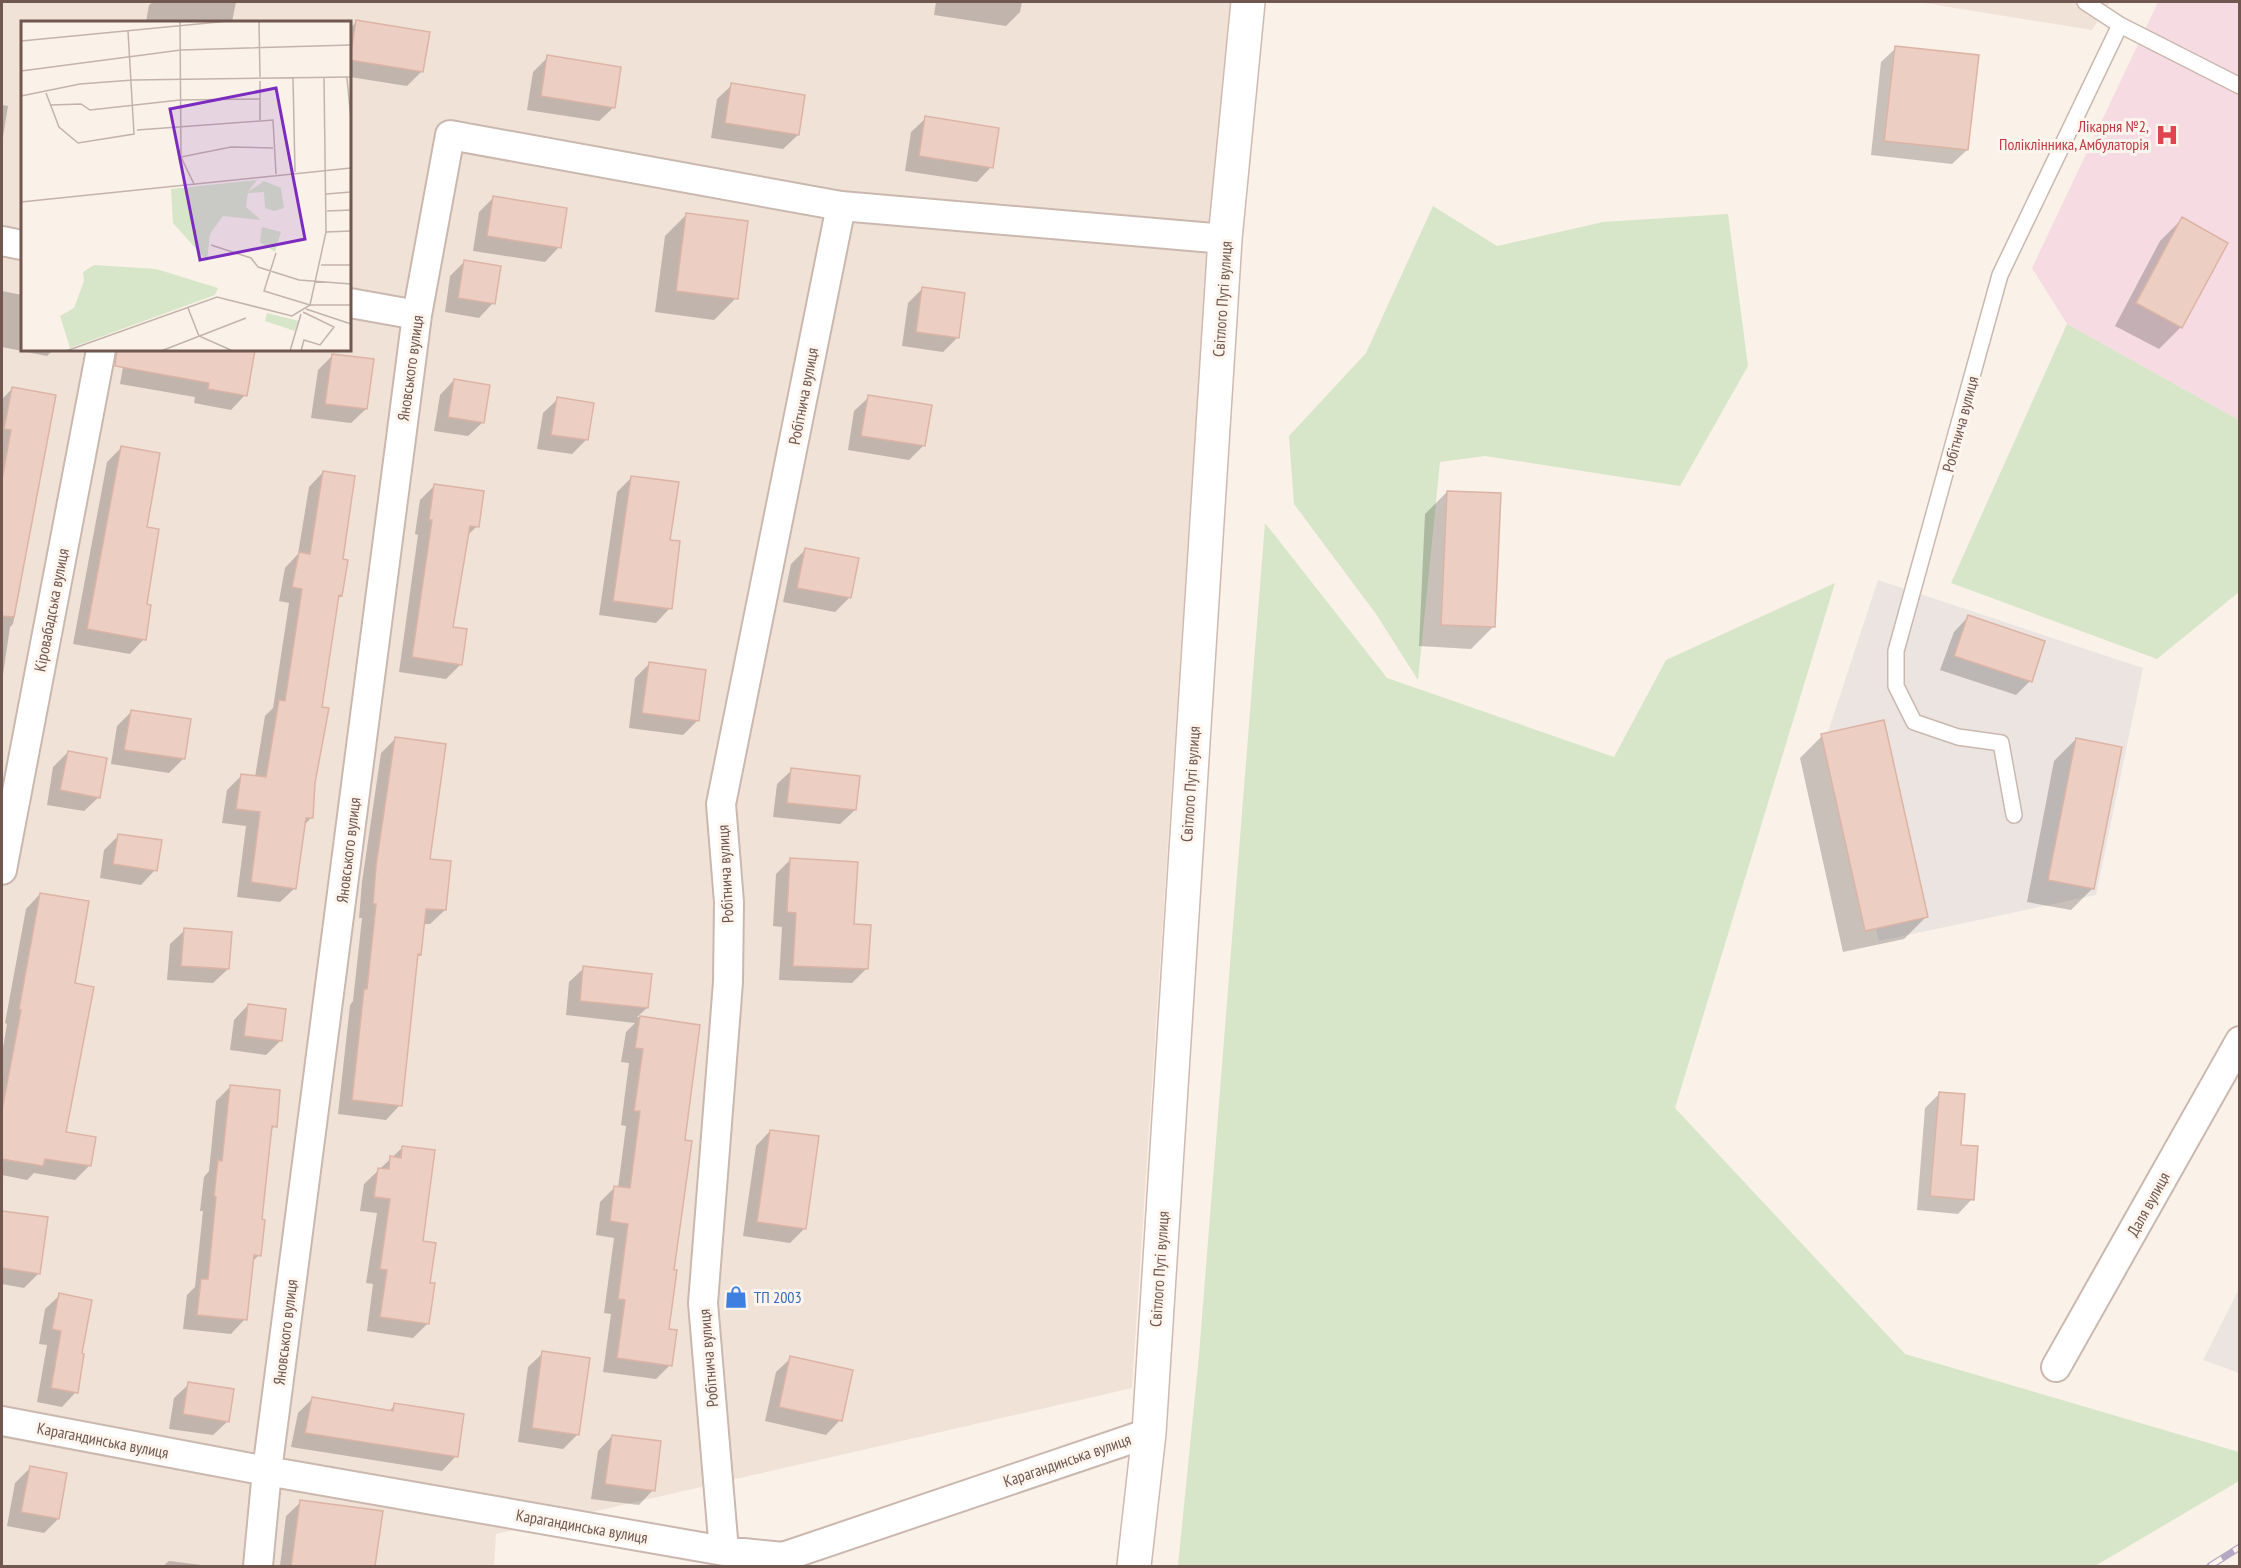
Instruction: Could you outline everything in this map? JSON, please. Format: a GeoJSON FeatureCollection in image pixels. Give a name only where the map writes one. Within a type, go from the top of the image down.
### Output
{"type":"FeatureCollection","features":[{"type":"Feature","properties":{"kind":"main road","name":"Світлого Путі вулиця"},"geometry":{"type":"LineString","coordinates":[[1134,1566],[1149,1433],[1225,239],[1248,2]]}},
{"type":"Feature","properties":{"kind":"street","name":"Яновського вулиця"},"geometry":{"type":"LineString","coordinates":[[258,1566],[267,1471],[417,315],[450,135],[841,206]]}},
{"type":"Feature","properties":{"kind":"street"},"geometry":{"type":"LineString","coordinates":[[841,206],[1225,239]]}},
{"type":"Feature","properties":{"kind":"street","name":"Робітнича вулиця"},"geometry":{"type":"LineString","coordinates":[[724,1551],[704,1303],[728,982],[729,902],[721,804],[841,206]]}},
{"type":"Feature","properties":{"kind":"street"},"geometry":{"type":"LineString","coordinates":[[2,241],[21,244]]}},
{"type":"Feature","properties":{"kind":"street"},"geometry":{"type":"LineString","coordinates":[[351,303],[417,315]]}},
{"type":"Feature","properties":{"kind":"street","name":"Кіровабадська вулиця"},"geometry":{"type":"LineString","coordinates":[[2,870],[101,351]]}},
{"type":"Feature","properties":{"kind":"street","name":"Даля вулиця"},"geometry":{"type":"LineString","coordinates":[[2056,1367],[2240,1041]]}},
{"type":"Feature","properties":{"kind":"street","name":"Карагандинська вулиця"},"geometry":{"type":"LineString","coordinates":[[2,1421],[267,1471],[724,1551],[783,1557],[1149,1433]]}},
{"type":"Feature","properties":{"kind":"lane"},"geometry":{"type":"LineString","coordinates":[[2085,2],[2120,25],[2240,86]]}},
{"type":"Feature","properties":{"kind":"lane","name":"Робітнича вулиця"},"geometry":{"type":"LineString","coordinates":[[2014,815],[2001,742],[1958,737],[1914,722],[1896,686],[1896,651],[2000,275],[2120,25]]}},
{"type":"Feature","properties":{"kind":"shaded area"},"geometry":{"type":"Polygon","coordinates":[[[2,2],[1230,2],[1209,221],[1132,1388],[496,1534],[494,1566],[2,1566],[2,2]]]}},
{"type":"Feature","properties":{"kind":"shaded area"},"geometry":{"type":"Polygon","coordinates":[[[1918,2],[2110,2],[2092,30],[1918,2]]]}},
{"type":"Feature","properties":{"kind":"shaded area","name":"Лікарня №2, Поліклінника, Амбулаторія"},"geometry":{"type":"Polygon","coordinates":[[[2158,2],[2239,2],[2239,420],[2067,324],[2032,268],[2158,2]]]}},
{"type":"Feature","properties":{"kind":"shaded area"},"geometry":{"type":"Polygon","coordinates":[[[1878,580],[2143,668],[2096,895],[1879,941],[1826,738],[1878,580]]]}},
{"type":"Feature","properties":{"kind":"shaded area"},"geometry":{"type":"Polygon","coordinates":[[[2239,1289],[2240,1373],[2203,1360],[2239,1289]]]}},
{"type":"Feature","properties":{"kind":"green space"},"geometry":{"type":"Polygon","coordinates":[[[1433,206],[1497,246],[1603,222],[1728,214],[1748,366],[1680,486],[1485,456],[1440,462],[1418,680],[1376,614],[1294,504],[1289,436],[1366,353],[1433,206]]]}},
{"type":"Feature","properties":{"kind":"green space"},"geometry":{"type":"Polygon","coordinates":[[[2067,324],[2239,420],[2239,592],[2157,659],[1951,583],[2067,324]]]}},
{"type":"Feature","properties":{"kind":"green space"},"geometry":{"type":"Polygon","coordinates":[[[1265,523],[1387,678],[1614,757],[1666,660],[1835,583],[1675,1108],[1905,1354],[2239,1452],[2239,1481],[2095,1566],[1178,1566],[1199,1355],[1265,523]]]}},
{"type":"Feature","properties":{"kind":"building"},"geometry":{"type":"Polygon","coordinates":[[[356,20],[430,32],[423,72],[351,60],[356,20]]]}},
{"type":"Feature","properties":{"kind":"building"},"geometry":{"type":"Polygon","coordinates":[[[1895,46],[1979,55],[1968,150],[1884,141],[1895,46]]]}},
{"type":"Feature","properties":{"kind":"building"},"geometry":{"type":"Polygon","coordinates":[[[547,55],[621,67],[615,108],[541,96],[547,55]]]}},
{"type":"Feature","properties":{"kind":"building"},"geometry":{"type":"Polygon","coordinates":[[[731,83],[805,95],[799,135],[725,123],[731,83]]]}},
{"type":"Feature","properties":{"kind":"building"},"geometry":{"type":"Polygon","coordinates":[[[925,116],[999,128],[993,168],[919,156],[925,116]]]}},
{"type":"Feature","properties":{"kind":"building"},"geometry":{"type":"Polygon","coordinates":[[[493,196],[567,208],[561,248],[487,236],[493,196]]]}},
{"type":"Feature","properties":{"kind":"building"},"geometry":{"type":"Polygon","coordinates":[[[686,213],[748,221],[738,299],[676,291],[686,213]]]}},
{"type":"Feature","properties":{"kind":"building"},"geometry":{"type":"Polygon","coordinates":[[[2182,217],[2228,243],[2182,328],[2136,303],[2182,217]]]}},
{"type":"Feature","properties":{"kind":"building"},"geometry":{"type":"Polygon","coordinates":[[[464,260],[501,266],[495,304],[458,298],[464,260]]]}},
{"type":"Feature","properties":{"kind":"building"},"geometry":{"type":"Polygon","coordinates":[[[922,287],[965,293],[959,338],[916,332],[922,287]]]}},
{"type":"Feature","properties":{"kind":"building"},"geometry":{"type":"Polygon","coordinates":[[[117,351],[255,351],[247,396],[208,389],[209,383],[115,366],[117,351]]]}},
{"type":"Feature","properties":{"kind":"building"},"geometry":{"type":"Polygon","coordinates":[[[332,354],[374,359],[367,409],[325,404],[332,354]]]}},
{"type":"Feature","properties":{"kind":"building"},"geometry":{"type":"Polygon","coordinates":[[[454,379],[490,385],[484,423],[448,417],[454,379]]]}},
{"type":"Feature","properties":{"kind":"building"},"geometry":{"type":"Polygon","coordinates":[[[12,387],[56,395],[14,617],[2,616],[2,480],[11,430],[4,429],[12,387]]]}},
{"type":"Feature","properties":{"kind":"building"},"geometry":{"type":"Polygon","coordinates":[[[868,395],[932,405],[925,446],[861,436],[868,395]]]}},
{"type":"Feature","properties":{"kind":"building"},"geometry":{"type":"Polygon","coordinates":[[[557,397],[594,403],[588,440],[551,435],[557,397]]]}},
{"type":"Feature","properties":{"kind":"building"},"geometry":{"type":"Polygon","coordinates":[[[121,446],[160,453],[147,527],[159,529],[147,604],[151,605],[146,640],[87,629],[121,446]]]}},
{"type":"Feature","properties":{"kind":"building"},"geometry":{"type":"Polygon","coordinates":[[[323,471],[355,476],[343,559],[348,560],[342,596],[339,595],[322,707],[329,708],[315,783],[313,818],[306,818],[296,889],[251,882],[260,812],[236,809],[241,774],[266,777],[279,700],[285,701],[302,589],[292,587],[299,552],[310,554],[323,471]]]}},
{"type":"Feature","properties":{"kind":"building"},"geometry":{"type":"Polygon","coordinates":[[[631,476],[679,482],[670,540],[680,541],[672,609],[613,601],[631,476]]]}},
{"type":"Feature","properties":{"kind":"building"},"geometry":{"type":"Polygon","coordinates":[[[434,484],[484,491],[479,527],[470,526],[453,627],[467,629],[462,665],[412,657],[432,520],[429,520],[434,484]]]}},
{"type":"Feature","properties":{"kind":"building"},"geometry":{"type":"Polygon","coordinates":[[[1447,491],[1501,493],[1495,627],[1441,625],[1447,491]]]}},
{"type":"Feature","properties":{"kind":"building"},"geometry":{"type":"Polygon","coordinates":[[[805,548],[859,558],[851,598],[797,588],[805,548]]]}},
{"type":"Feature","properties":{"kind":"building"},"geometry":{"type":"Polygon","coordinates":[[[1968,615],[2045,641],[2032,682],[1954,656],[1968,615]]]}},
{"type":"Feature","properties":{"kind":"building"},"geometry":{"type":"Polygon","coordinates":[[[649,662],[706,670],[699,721],[642,713],[649,662]]]}},
{"type":"Feature","properties":{"kind":"building"},"geometry":{"type":"Polygon","coordinates":[[[131,710],[191,719],[185,759],[124,750],[131,710]]]}},
{"type":"Feature","properties":{"kind":"building"},"geometry":{"type":"Polygon","coordinates":[[[1884,720],[1928,917],[1865,931],[1821,734],[1884,720]]]}},
{"type":"Feature","properties":{"kind":"building"},"geometry":{"type":"Polygon","coordinates":[[[395,737],[446,744],[430,859],[451,861],[446,910],[426,909],[421,955],[418,954],[402,1106],[352,1100],[376,904],[373,904],[376,866],[395,737]]]}},
{"type":"Feature","properties":{"kind":"building"},"geometry":{"type":"Polygon","coordinates":[[[2076,738],[2122,747],[2094,889],[2048,880],[2076,738]]]}},
{"type":"Feature","properties":{"kind":"building"},"geometry":{"type":"Polygon","coordinates":[[[68,751],[107,758],[100,798],[60,790],[68,751]]]}},
{"type":"Feature","properties":{"kind":"building"},"geometry":{"type":"Polygon","coordinates":[[[791,768],[860,776],[856,810],[787,803],[791,768]]]}},
{"type":"Feature","properties":{"kind":"building"},"geometry":{"type":"Polygon","coordinates":[[[118,834],[162,840],[157,871],[113,864],[118,834]]]}},
{"type":"Feature","properties":{"kind":"building"},"geometry":{"type":"Polygon","coordinates":[[[790,858],[858,862],[854,924],[871,925],[868,969],[793,966],[796,913],[787,912],[790,858]]]}},
{"type":"Feature","properties":{"kind":"building"},"geometry":{"type":"Polygon","coordinates":[[[40,893],[89,901],[75,983],[94,987],[66,1132],[96,1137],[91,1166],[45,1159],[43,1166],[2,1159],[2,1110],[40,893]]]}},
{"type":"Feature","properties":{"kind":"building"},"geometry":{"type":"Polygon","coordinates":[[[184,928],[232,932],[229,969],[181,966],[184,928]]]}},
{"type":"Feature","properties":{"kind":"building"},"geometry":{"type":"Polygon","coordinates":[[[583,966],[652,974],[648,1008],[580,1001],[583,966]]]}},
{"type":"Feature","properties":{"kind":"building"},"geometry":{"type":"Polygon","coordinates":[[[248,1004],[286,1009],[282,1041],[244,1036],[248,1004]]]}},
{"type":"Feature","properties":{"kind":"building"},"geometry":{"type":"Polygon","coordinates":[[[640,1016],[700,1025],[685,1140],[692,1141],[674,1270],[677,1270],[669,1329],[677,1330],[672,1366],[617,1358],[625,1300],[618,1299],[628,1224],[610,1221],[614,1186],[630,1188],[640,1111],[634,1111],[643,1049],[635,1048],[640,1016]]]}},
{"type":"Feature","properties":{"kind":"building"},"geometry":{"type":"Polygon","coordinates":[[[230,1085],[280,1090],[277,1127],[272,1126],[262,1219],[265,1220],[261,1256],[254,1255],[247,1320],[197,1315],[201,1279],[208,1279],[218,1160],[222,1161],[230,1085]]]}},
{"type":"Feature","properties":{"kind":"building"},"geometry":{"type":"Polygon","coordinates":[[[1939,1092],[1965,1094],[1961,1145],[1978,1146],[1974,1200],[1930,1196],[1939,1092]]]}},
{"type":"Feature","properties":{"kind":"building"},"geometry":{"type":"Polygon","coordinates":[[[770,1130],[819,1136],[806,1229],[757,1222],[770,1130]]]}},
{"type":"Feature","properties":{"kind":"building"},"geometry":{"type":"Polygon","coordinates":[[[402,1146],[435,1150],[423,1241],[436,1243],[430,1283],[435,1283],[429,1324],[380,1317],[387,1270],[380,1269],[390,1199],[374,1197],[378,1168],[389,1169],[390,1156],[401,1158],[402,1146]]]}},
{"type":"Feature","properties":{"kind":"building"},"geometry":{"type":"Polygon","coordinates":[[[2,1211],[48,1217],[40,1274],[2,1268],[2,1211]]]}},
{"type":"Feature","properties":{"kind":"building"},"geometry":{"type":"Polygon","coordinates":[[[59,1293],[92,1300],[82,1353],[84,1354],[78,1393],[51,1388],[61,1331],[52,1329],[59,1293]]]}},
{"type":"Feature","properties":{"kind":"building"},"geometry":{"type":"Polygon","coordinates":[[[542,1351],[590,1358],[579,1435],[532,1428],[542,1351]]]}},
{"type":"Feature","properties":{"kind":"building"},"geometry":{"type":"Polygon","coordinates":[[[790,1356],[853,1370],[842,1421],[779,1407],[790,1356]]]}},
{"type":"Feature","properties":{"kind":"building"},"geometry":{"type":"Polygon","coordinates":[[[188,1382],[234,1389],[229,1422],[183,1414],[188,1382]]]}},
{"type":"Feature","properties":{"kind":"building"},"geometry":{"type":"Polygon","coordinates":[[[312,1397],[393,1411],[394,1403],[464,1414],[458,1457],[305,1433],[312,1397]]]}},
{"type":"Feature","properties":{"kind":"building"},"geometry":{"type":"Polygon","coordinates":[[[612,1435],[661,1441],[655,1491],[605,1484],[612,1435]]]}},
{"type":"Feature","properties":{"kind":"building"},"geometry":{"type":"Polygon","coordinates":[[[30,1466],[67,1473],[59,1519],[21,1512],[30,1466]]]}},
{"type":"Feature","properties":{"kind":"building"},"geometry":{"type":"Polygon","coordinates":[[[300,1500],[383,1511],[375,1566],[291,1566],[300,1500]]]}},
{"type":"Feature","properties":{"kind":"railway"},"geometry":{"type":"LineString","coordinates":[[2210,1566],[2240,1547]]}},
{"type":"Feature","properties":{"kind":"place","name":"Лікарня №2, Поліклінника, Амбулаторія"},"geometry":{"type":"Point","coordinates":[2167,135]}},
{"type":"Feature","properties":{"kind":"place","name":"ТП 2003"},"geometry":{"type":"Point","coordinates":[736,1297]}}]}
